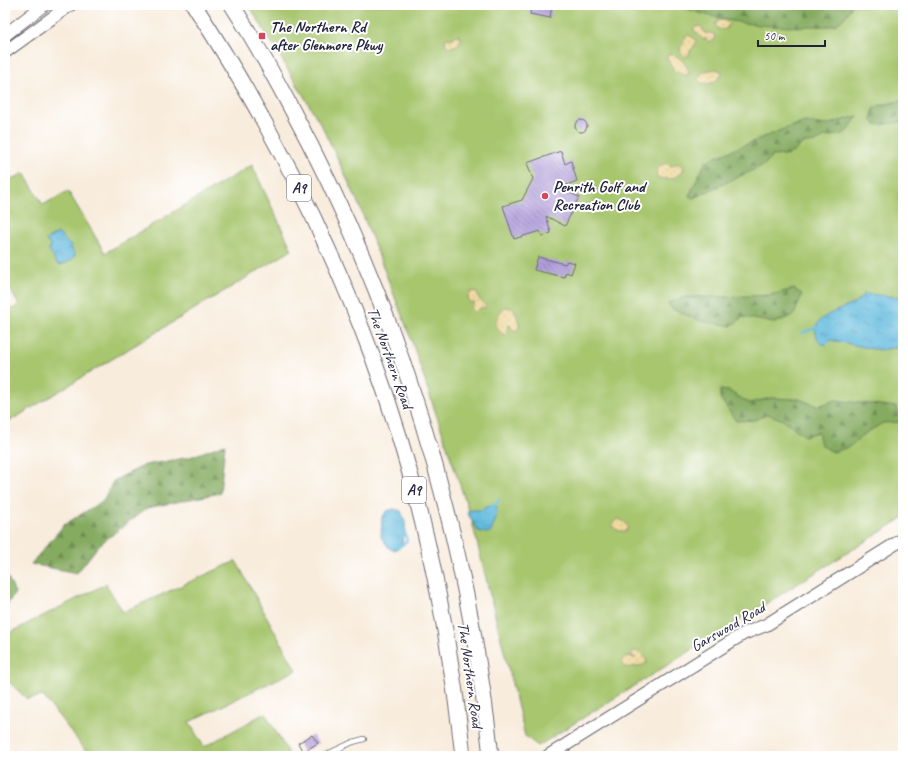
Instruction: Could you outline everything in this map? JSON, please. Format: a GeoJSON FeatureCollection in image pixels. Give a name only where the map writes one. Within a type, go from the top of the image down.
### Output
{"type":"FeatureCollection","features":[{"type":"Feature","properties":{"kind":"highway","name":"The Northern Road"},"geometry":{"type":"LineString","coordinates":[[194,5],[230,60],[297,182],[349,296],[373,359],[393,418],[422,518],[438,590],[449,650],[463,756]]}},
{"type":"Feature","properties":{"kind":"highway","name":"The Northern Road"},"geometry":{"type":"LineString","coordinates":[[232,5],[270,69],[325,175],[344,215],[400,353],[435,466],[464,581],[477,654],[490,756]]}},
{"type":"Feature","properties":{"kind":"street"},"geometry":{"type":"LineString","coordinates":[[5,35],[44,5]]}},
{"type":"Feature","properties":{"kind":"street"},"geometry":{"type":"LineString","coordinates":[[5,52],[70,5]]}},
{"type":"Feature","properties":{"kind":"street","name":"Garswood Road"},"geometry":{"type":"LineString","coordinates":[[548,756],[743,634],[766,625],[903,539]]}},
{"type":"Feature","properties":{"kind":"lane"},"geometry":{"type":"LineString","coordinates":[[323,756],[352,742],[364,740]]}},
{"type":"Feature","properties":{"kind":"green space"},"geometry":{"type":"Polygon","coordinates":[[[249,5],[903,5],[903,518],[538,746],[525,736],[471,518],[410,336],[357,200],[323,128],[249,5]]]}},
{"type":"Feature","properties":{"kind":"green space"},"geometry":{"type":"Polygon","coordinates":[[[677,5],[852,5],[847,14],[837,24],[796,27],[761,25],[727,20],[677,5]]]}},
{"type":"Feature","properties":{"kind":"green space"},"geometry":{"type":"Polygon","coordinates":[[[903,100],[903,122],[876,125],[871,120],[874,107],[903,100]]]}},
{"type":"Feature","properties":{"kind":"green space"},"geometry":{"type":"Polygon","coordinates":[[[858,116],[848,130],[843,134],[825,137],[815,142],[801,144],[792,153],[772,156],[764,165],[693,198],[689,196],[706,161],[786,128],[805,122],[825,125],[858,116]]]}},
{"type":"Feature","properties":{"kind":"green space"},"geometry":{"type":"Polygon","coordinates":[[[252,165],[292,250],[5,424],[5,313],[19,305],[10,289],[5,292],[5,183],[24,173],[43,205],[68,191],[105,253],[252,165]],[[58,233],[50,248],[57,264],[61,265],[70,245],[58,233]]]}},
{"type":"Feature","properties":{"kind":"green space"},"geometry":{"type":"Polygon","coordinates":[[[794,289],[802,294],[794,315],[774,323],[743,317],[731,326],[701,321],[672,309],[668,303],[686,297],[770,295],[794,289]]]}},
{"type":"Feature","properties":{"kind":"green space"},"geometry":{"type":"Polygon","coordinates":[[[720,390],[729,391],[749,403],[771,398],[799,399],[818,406],[836,400],[897,407],[902,422],[883,423],[866,433],[849,447],[833,452],[821,445],[818,432],[805,436],[783,420],[768,414],[755,420],[736,421],[720,398],[720,390]]]}},
{"type":"Feature","properties":{"kind":"green space"},"geometry":{"type":"Polygon","coordinates":[[[225,444],[220,493],[147,508],[99,545],[77,573],[31,564],[64,525],[104,500],[113,481],[145,465],[190,457],[225,444]]]}},
{"type":"Feature","properties":{"kind":"green space"},"geometry":{"type":"Polygon","coordinates":[[[236,561],[296,670],[189,722],[204,747],[265,713],[290,756],[90,756],[43,696],[27,699],[5,678],[5,635],[106,584],[123,612],[236,561]]]}},
{"type":"Feature","properties":{"kind":"green space"},"geometry":{"type":"Polygon","coordinates":[[[5,571],[15,593],[5,608],[5,571]]]}},
{"type":"Feature","properties":{"kind":"sand"},"geometry":{"type":"Polygon","coordinates":[[[720,20],[726,21],[729,24],[726,29],[719,29],[716,26],[715,24],[720,20]]]}},
{"type":"Feature","properties":{"kind":"sand"},"geometry":{"type":"Polygon","coordinates":[[[700,26],[705,33],[715,35],[715,40],[709,42],[706,38],[703,40],[693,29],[700,26]]]}},
{"type":"Feature","properties":{"kind":"sand"},"geometry":{"type":"Polygon","coordinates":[[[458,35],[461,37],[459,44],[448,47],[445,43],[446,38],[452,39],[454,36],[458,35]]]}},
{"type":"Feature","properties":{"kind":"sand"},"geometry":{"type":"Polygon","coordinates":[[[688,35],[696,40],[696,42],[689,55],[685,57],[680,52],[680,48],[684,43],[683,39],[688,35]]]}},
{"type":"Feature","properties":{"kind":"sand"},"geometry":{"type":"Polygon","coordinates":[[[669,54],[675,55],[686,65],[689,71],[688,75],[682,75],[680,72],[676,72],[674,70],[667,59],[669,54]]]}},
{"type":"Feature","properties":{"kind":"sand"},"geometry":{"type":"Polygon","coordinates":[[[717,69],[722,72],[719,79],[716,81],[704,84],[698,80],[703,73],[717,69]]]}},
{"type":"Feature","properties":{"kind":"sand"},"geometry":{"type":"Polygon","coordinates":[[[665,163],[672,166],[678,163],[682,165],[684,169],[679,175],[672,178],[664,179],[657,177],[658,168],[665,163]]]}},
{"type":"Feature","properties":{"kind":"sand"},"geometry":{"type":"Polygon","coordinates":[[[472,291],[477,293],[479,299],[486,306],[485,308],[480,308],[475,313],[471,306],[475,303],[469,302],[468,296],[472,291]]]}},
{"type":"Feature","properties":{"kind":"sand"},"geometry":{"type":"Polygon","coordinates":[[[505,307],[513,308],[520,327],[515,331],[510,325],[508,326],[508,332],[505,335],[498,330],[495,322],[501,310],[505,307]]]}},
{"type":"Feature","properties":{"kind":"sand"},"geometry":{"type":"Polygon","coordinates":[[[617,519],[622,520],[628,526],[627,530],[616,530],[611,525],[617,519]]]}},
{"type":"Feature","properties":{"kind":"sand"},"geometry":{"type":"Polygon","coordinates":[[[634,651],[643,655],[647,663],[624,667],[622,662],[624,658],[630,656],[636,658],[631,655],[634,651]]]}},
{"type":"Feature","properties":{"kind":"water"},"geometry":{"type":"Polygon","coordinates":[[[58,233],[70,245],[75,255],[65,264],[57,264],[49,250],[50,246],[46,240],[58,233]]]}},
{"type":"Feature","properties":{"kind":"water"},"geometry":{"type":"Polygon","coordinates":[[[864,294],[903,297],[903,347],[878,350],[831,340],[826,345],[820,343],[816,334],[816,326],[820,320],[857,301],[864,294]]]}},
{"type":"Feature","properties":{"kind":"water"},"geometry":{"type":"Polygon","coordinates":[[[494,503],[497,507],[496,518],[491,532],[486,533],[478,531],[467,512],[472,510],[481,510],[494,503]]]}},
{"type":"Feature","properties":{"kind":"water"},"geometry":{"type":"Polygon","coordinates":[[[394,509],[401,511],[405,521],[405,529],[400,547],[394,550],[390,549],[381,537],[382,517],[387,511],[394,509]]]}},
{"type":"Feature","properties":{"kind":"building"},"geometry":{"type":"Polygon","coordinates":[[[531,5],[552,5],[550,18],[530,14],[531,5]]]}},
{"type":"Feature","properties":{"kind":"building"},"geometry":{"type":"Polygon","coordinates":[[[579,120],[583,120],[587,126],[583,132],[579,132],[575,128],[575,124],[579,120]]]}},
{"type":"Feature","properties":{"kind":"building","name":"Penrith Golf and Recreation Club"},"geometry":{"type":"Polygon","coordinates":[[[561,151],[565,164],[571,161],[577,181],[559,188],[579,197],[565,226],[546,216],[551,233],[542,236],[540,231],[514,239],[503,206],[522,200],[533,179],[527,163],[561,151]]]}},
{"type":"Feature","properties":{"kind":"building"},"geometry":{"type":"Polygon","coordinates":[[[538,257],[565,264],[567,261],[575,263],[571,274],[566,272],[564,277],[534,270],[538,257]]]}},
{"type":"Feature","properties":{"kind":"building"},"geometry":{"type":"Polygon","coordinates":[[[312,735],[318,743],[303,752],[298,743],[312,735]]]}},
{"type":"Feature","properties":{"kind":"waterway"},"geometry":{"type":"LineString","coordinates":[[802,333],[819,327]]}},
{"type":"Feature","properties":{"kind":"waterway"},"geometry":{"type":"LineString","coordinates":[[493,507],[499,500]]}},
{"type":"Feature","properties":{"kind":"waterway"},"geometry":{"type":"LineString","coordinates":[[398,548],[407,541],[405,533]]}},
{"type":"Feature","properties":{"kind":"place","name":"The Northern Rd after Glenmore Pkwy"},"geometry":{"type":"Point","coordinates":[262,36]}},
{"type":"Feature","properties":{"kind":"place","name":"Penrith Golf and Recreation Club"},"geometry":{"type":"Point","coordinates":[545,196]}}]}
